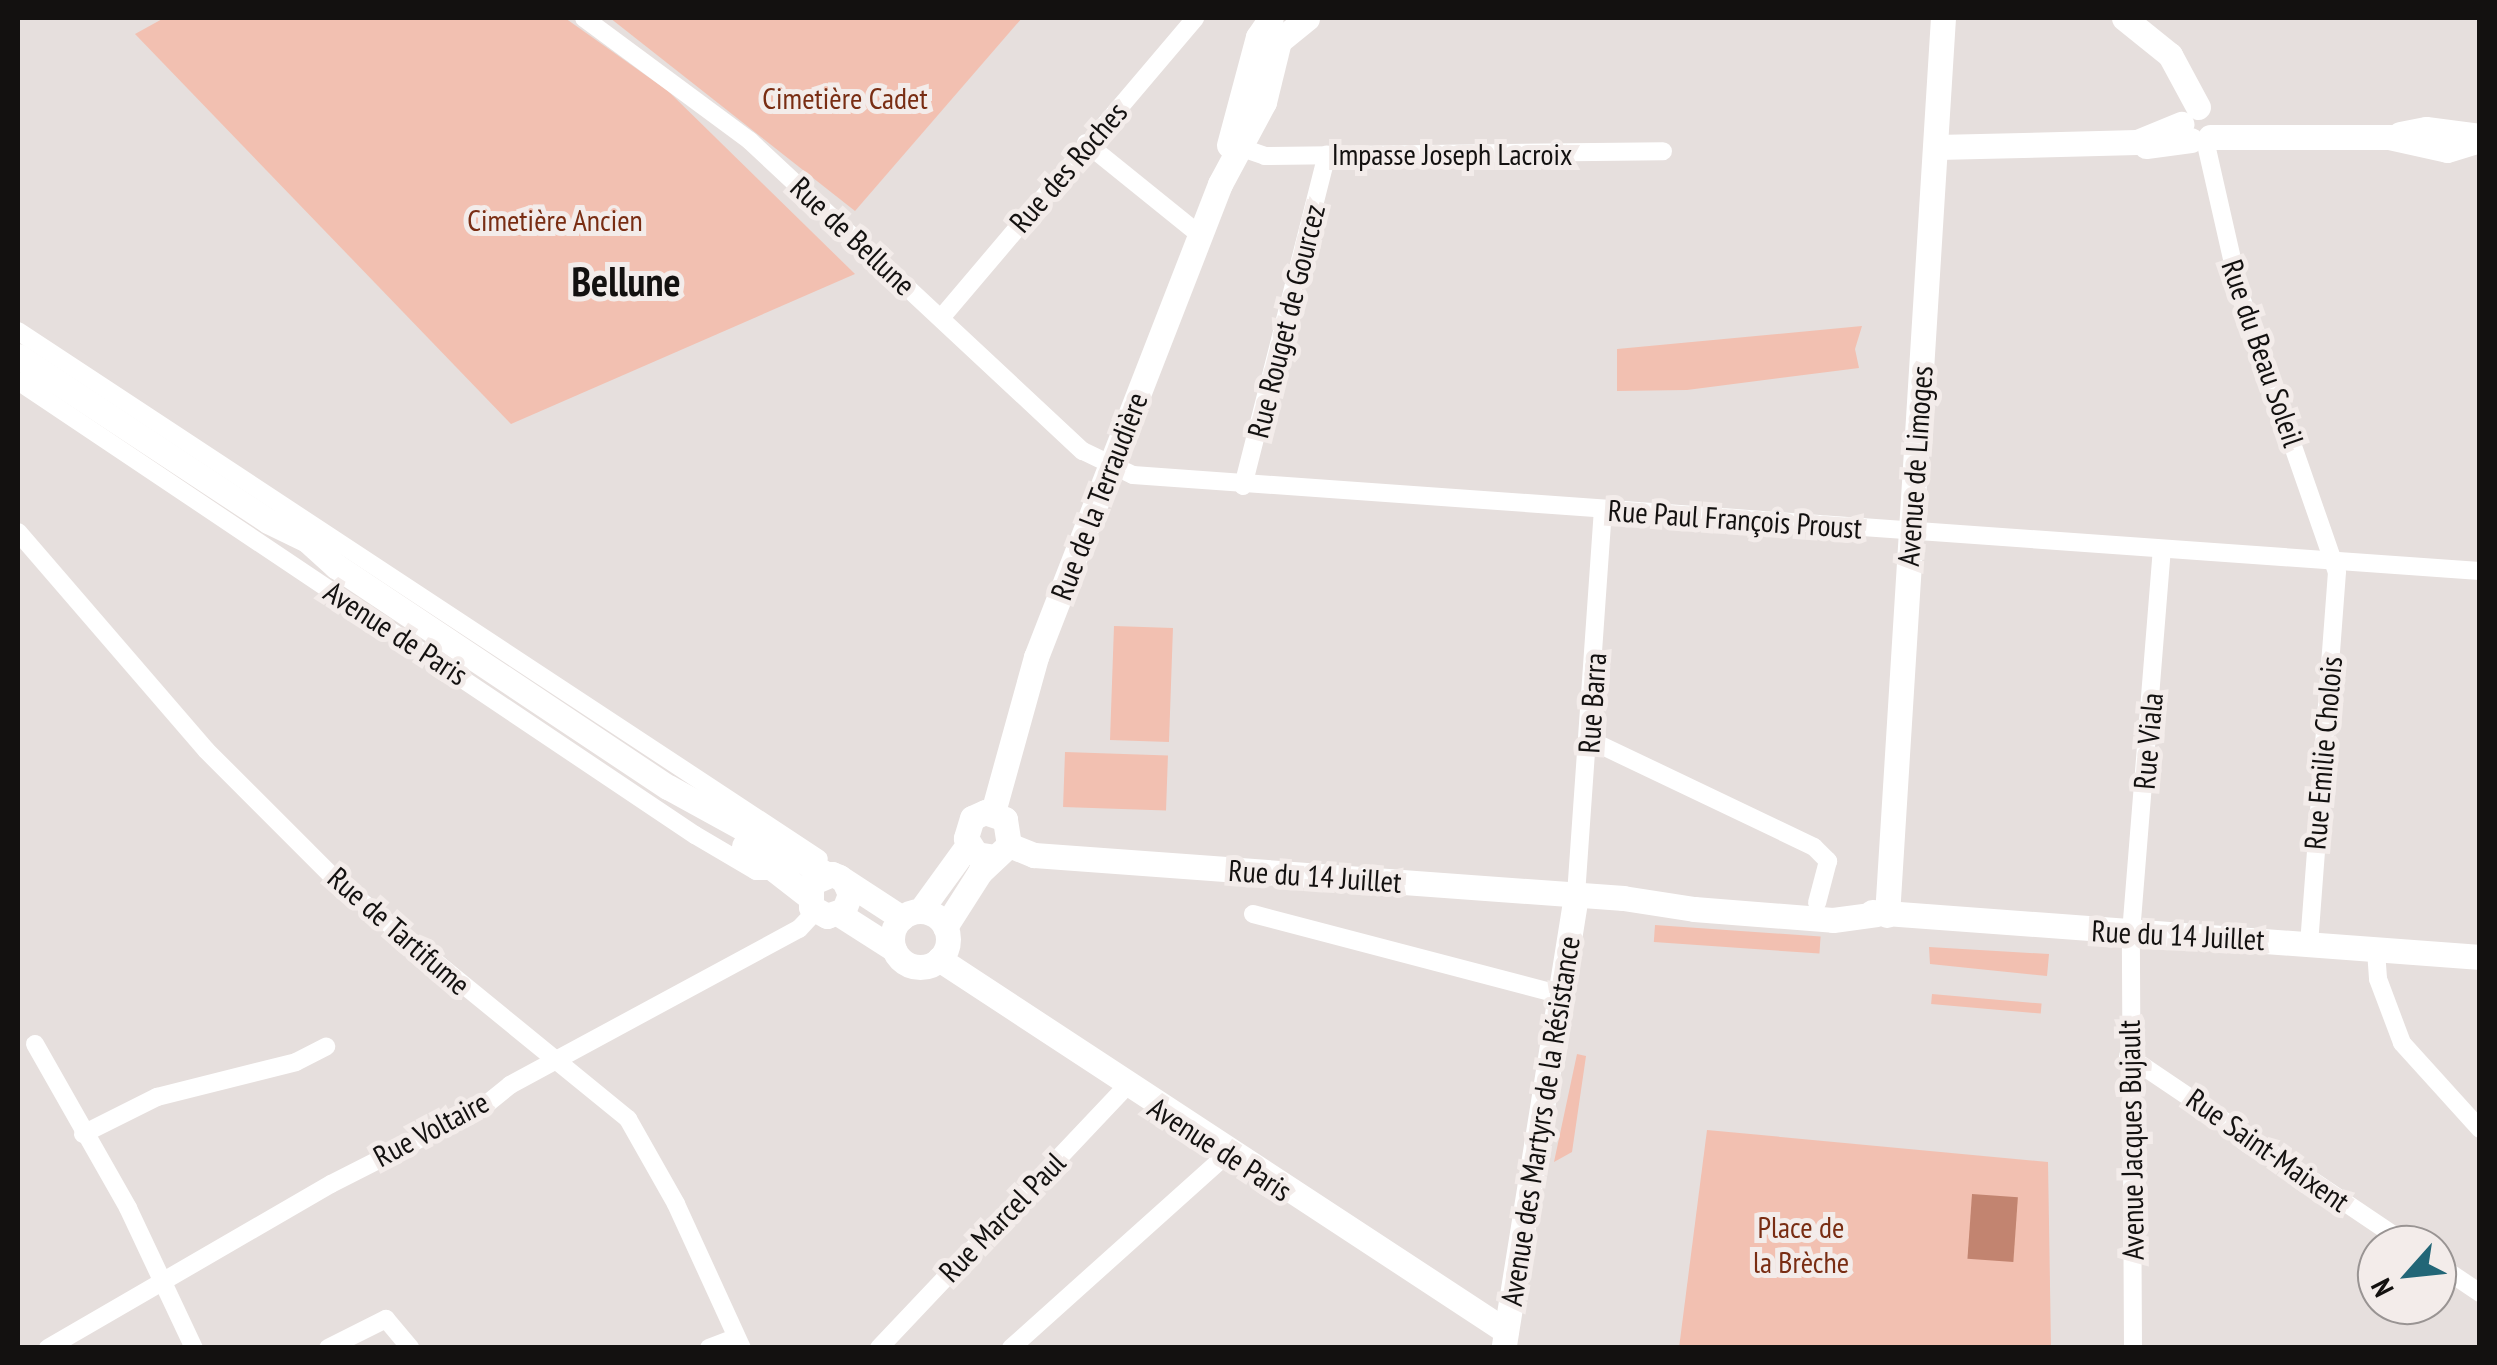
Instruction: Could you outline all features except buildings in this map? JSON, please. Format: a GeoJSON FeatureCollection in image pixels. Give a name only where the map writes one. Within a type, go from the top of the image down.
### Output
{"type":"FeatureCollection","features":[{"type":"Feature","properties":{"kind":"main road"},"geometry":{"type":"LineString","coordinates":[[1268,26],[1307,18]]}},
{"type":"Feature","properties":{"kind":"main road","name":"Avenue de Limoges"},"geometry":{"type":"LineString","coordinates":[[1882,915],[1938,147],[1943,18]]}},
{"type":"Feature","properties":{"kind":"main road"},"geometry":{"type":"LineString","coordinates":[[2124,18],[2159,48],[2198,125]]}},
{"type":"Feature","properties":{"kind":"main road","name":"Rue de la Terraudière"},"geometry":{"type":"LineString","coordinates":[[1220,184],[1264,102],[1268,26]]}},
{"type":"Feature","properties":{"kind":"main road","name":"Rue de la Terraudière"},"geometry":{"type":"LineString","coordinates":[[993,812],[1036,657],[1220,184],[1268,26]]}},
{"type":"Feature","properties":{"kind":"main road"},"geometry":{"type":"LineString","coordinates":[[1938,147],[2138,142],[2198,125],[2261,141],[2271,134],[2389,137],[2426,129],[2480,138]]}},
{"type":"Feature","properties":{"kind":"main road","name":"Avenue de Paris"},"geometry":{"type":"LineString","coordinates":[[18,356],[262,518],[307,540],[336,566],[542,692],[633,763],[668,775],[834,876],[911,915]]}},
{"type":"Feature","properties":{"kind":"main road","name":"Avenue de Paris"},"geometry":{"type":"LineString","coordinates":[[668,775],[704,821],[778,871],[820,907],[894,949]]}},
{"type":"Feature","properties":{"kind":"main road"},"geometry":{"type":"LineString","coordinates":[[993,812],[1009,825],[1001,851],[945,927],[947,944],[939,960],[913,966],[894,949],[892,935],[968,845],[972,818],[993,812]]}},
{"type":"Feature","properties":{"kind":"main road","name":"Rue du 14 Juillet"},"geometry":{"type":"LineString","coordinates":[[968,845],[1034,855],[1622,898],[1833,920],[1882,915],[2480,958]]}},
{"type":"Feature","properties":{"kind":"main road"},"geometry":{"type":"LineString","coordinates":[[834,876],[849,900],[820,907],[815,878],[834,876]]}},
{"type":"Feature","properties":{"kind":"main road","name":"Rue du 14 Juillet"},"geometry":{"type":"LineString","coordinates":[[1622,898],[1652,891],[1863,907],[1882,915]]}},
{"type":"Feature","properties":{"kind":"main road","name":"Avenue des Martyrs de la Résistance"},"geometry":{"type":"LineString","coordinates":[[1505,1339],[1576,896]]}},
{"type":"Feature","properties":{"kind":"main road"},"geometry":{"type":"LineString","coordinates":[[911,915],[945,927]]}},
{"type":"Feature","properties":{"kind":"main road","name":"Avenue de Paris"},"geometry":{"type":"LineString","coordinates":[[939,960],[1505,1339]]}},
{"type":"Feature","properties":{"kind":"street","name":"Rue de Bellune"},"geometry":{"type":"LineString","coordinates":[[584,18],[750,141],[1082,452],[1111,468]]}},
{"type":"Feature","properties":{"kind":"street","name":"Rue des Roches"},"geometry":{"type":"LineString","coordinates":[[941,318],[1195,18]]}},
{"type":"Feature","properties":{"kind":"street","name":"Rue du Beau Soleil"},"geometry":{"type":"LineString","coordinates":[[2198,125],[2240,294],[2335,562]]}},
{"type":"Feature","properties":{"kind":"street"},"geometry":{"type":"LineString","coordinates":[[1086,144],[1200,235]]}},
{"type":"Feature","properties":{"kind":"street","name":"Impasse Joseph Lacroix"},"geometry":{"type":"LineString","coordinates":[[1242,148],[1264,156],[1664,151]]}},
{"type":"Feature","properties":{"kind":"street","name":"Rue Rouget de Gourcez"},"geometry":{"type":"LineString","coordinates":[[1244,486],[1327,154]]}},
{"type":"Feature","properties":{"kind":"street","name":"Avenue de Paris"},"geometry":{"type":"LineString","coordinates":[[18,332],[250,487],[322,528],[343,549],[542,692],[668,775]]}},
{"type":"Feature","properties":{"kind":"street","name":"Avenue de Paris"},"geometry":{"type":"LineString","coordinates":[[18,381],[695,835],[756,872],[778,871]]}},
{"type":"Feature","properties":{"kind":"street","name":"Rue Paul François Proust"},"geometry":{"type":"LineString","coordinates":[[1111,468],[1148,478],[1244,486],[2480,570]]}},
{"type":"Feature","properties":{"kind":"street"},"geometry":{"type":"LineString","coordinates":[[250,487],[262,518]]}},
{"type":"Feature","properties":{"kind":"street","name":"Rue Barra"},"geometry":{"type":"LineString","coordinates":[[1576,896],[1590,740],[1603,510]]}},
{"type":"Feature","properties":{"kind":"street","name":"Rue de Tartifume"},"geometry":{"type":"LineString","coordinates":[[18,532],[206,750],[340,884],[400,939],[559,1061],[640,1135],[738,1343]]}},
{"type":"Feature","properties":{"kind":"street","name":"Rue Viala"},"geometry":{"type":"LineString","coordinates":[[2131,933],[2162,549]]}},
{"type":"Feature","properties":{"kind":"street","name":"Rue Emilie Cholois"},"geometry":{"type":"LineString","coordinates":[[2310,944],[2335,562]]}},
{"type":"Feature","properties":{"kind":"street"},"geometry":{"type":"LineString","coordinates":[[1590,740],[1814,847],[1828,861],[1817,904]]}},
{"type":"Feature","properties":{"kind":"street","name":"Rue Voltaire"},"geometry":{"type":"LineString","coordinates":[[48,1348],[798,929],[820,907]]}},
{"type":"Feature","properties":{"kind":"street"},"geometry":{"type":"LineString","coordinates":[[1253,914],[1561,995]]}},
{"type":"Feature","properties":{"kind":"street","name":"Avenue Jacques Bujault"},"geometry":{"type":"LineString","coordinates":[[2131,933],[2128,1056],[2133,1348]]}},
{"type":"Feature","properties":{"kind":"street"},"geometry":{"type":"LineString","coordinates":[[2376,950],[2383,998],[2402,1044],[2480,1129]]}},
{"type":"Feature","properties":{"kind":"street"},"geometry":{"type":"LineString","coordinates":[[35,1044],[82,1134],[128,1208],[194,1348]]}},
{"type":"Feature","properties":{"kind":"street"},"geometry":{"type":"LineString","coordinates":[[82,1134],[156,1097],[296,1062],[326,1047]]}},
{"type":"Feature","properties":{"kind":"street","name":"Rue Saint-Maixent"},"geometry":{"type":"LineString","coordinates":[[2128,1056],[2378,1225]]}},
{"type":"Feature","properties":{"kind":"street","name":"Rue Marcel Paul"},"geometry":{"type":"LineString","coordinates":[[879,1348],[1126,1086]]}},
{"type":"Feature","properties":{"kind":"street"},"geometry":{"type":"LineString","coordinates":[[1012,1348],[1227,1154]]}},
{"type":"Feature","properties":{"kind":"street"},"geometry":{"type":"LineString","coordinates":[[2457,1277],[2480,1293]]}},
{"type":"Feature","properties":{"kind":"street"},"geometry":{"type":"LineString","coordinates":[[328,1348],[386,1319],[410,1348]]}},
{"type":"Feature","properties":{"kind":"street"},"geometry":{"type":"LineString","coordinates":[[709,1348],[738,1343]]}},
{"type":"Feature","properties":{"kind":"green space","name":"Cimetière Ancien"},"geometry":{"type":"Polygon","coordinates":[[[164,18],[565,18],[668,91],[855,274],[511,424],[135,34],[164,18]]]}},
{"type":"Feature","properties":{"kind":"green space","name":"Cimetière Cadet"},"geometry":{"type":"Polygon","coordinates":[[[610,18],[1022,18],[855,211],[610,18]]]}},
{"type":"Feature","properties":{"kind":"green space"},"geometry":{"type":"Polygon","coordinates":[[[1862,326],[1855,349],[1859,368],[1687,390],[1617,391],[1617,349],[1862,326]]]}},
{"type":"Feature","properties":{"kind":"green space"},"geometry":{"type":"Polygon","coordinates":[[[1114,626],[1173,628],[1169,742],[1110,740],[1114,626]]]}},
{"type":"Feature","properties":{"kind":"green space"},"geometry":{"type":"Polygon","coordinates":[[[1065,752],[1168,756],[1166,811],[1063,807],[1065,752]]]}},
{"type":"Feature","properties":{"kind":"green space"},"geometry":{"type":"Polygon","coordinates":[[[1655,925],[1821,937],[1819,954],[1654,942],[1655,925]]]}},
{"type":"Feature","properties":{"kind":"green space"},"geometry":{"type":"Polygon","coordinates":[[[1929,947],[2049,954],[2047,976],[1930,964],[1929,947]]]}},
{"type":"Feature","properties":{"kind":"green space"},"geometry":{"type":"Polygon","coordinates":[[[1932,994],[2042,1004],[2041,1014],[1931,1004],[1932,994]]]}},
{"type":"Feature","properties":{"kind":"green space"},"geometry":{"type":"Polygon","coordinates":[[[1577,1054],[1586,1056],[1572,1152],[1554,1162],[1577,1054]]]}},
{"type":"Feature","properties":{"kind":"green space","name":"Place de la Brèche"},"geometry":{"type":"Polygon","coordinates":[[[1707,1130],[2048,1162],[2051,1347],[1679,1348],[1707,1130]]]}},
{"type":"Feature","properties":{"kind":"shaded area"},"geometry":{"type":"Polygon","coordinates":[[[1972,1194],[2018,1197],[2013,1262],[1967,1259],[1972,1194]]]}},
{"type":"Feature","properties":{"kind":"district","name":"Bellune"},"geometry":{"type":"Point","coordinates":[626,281]}}]}
